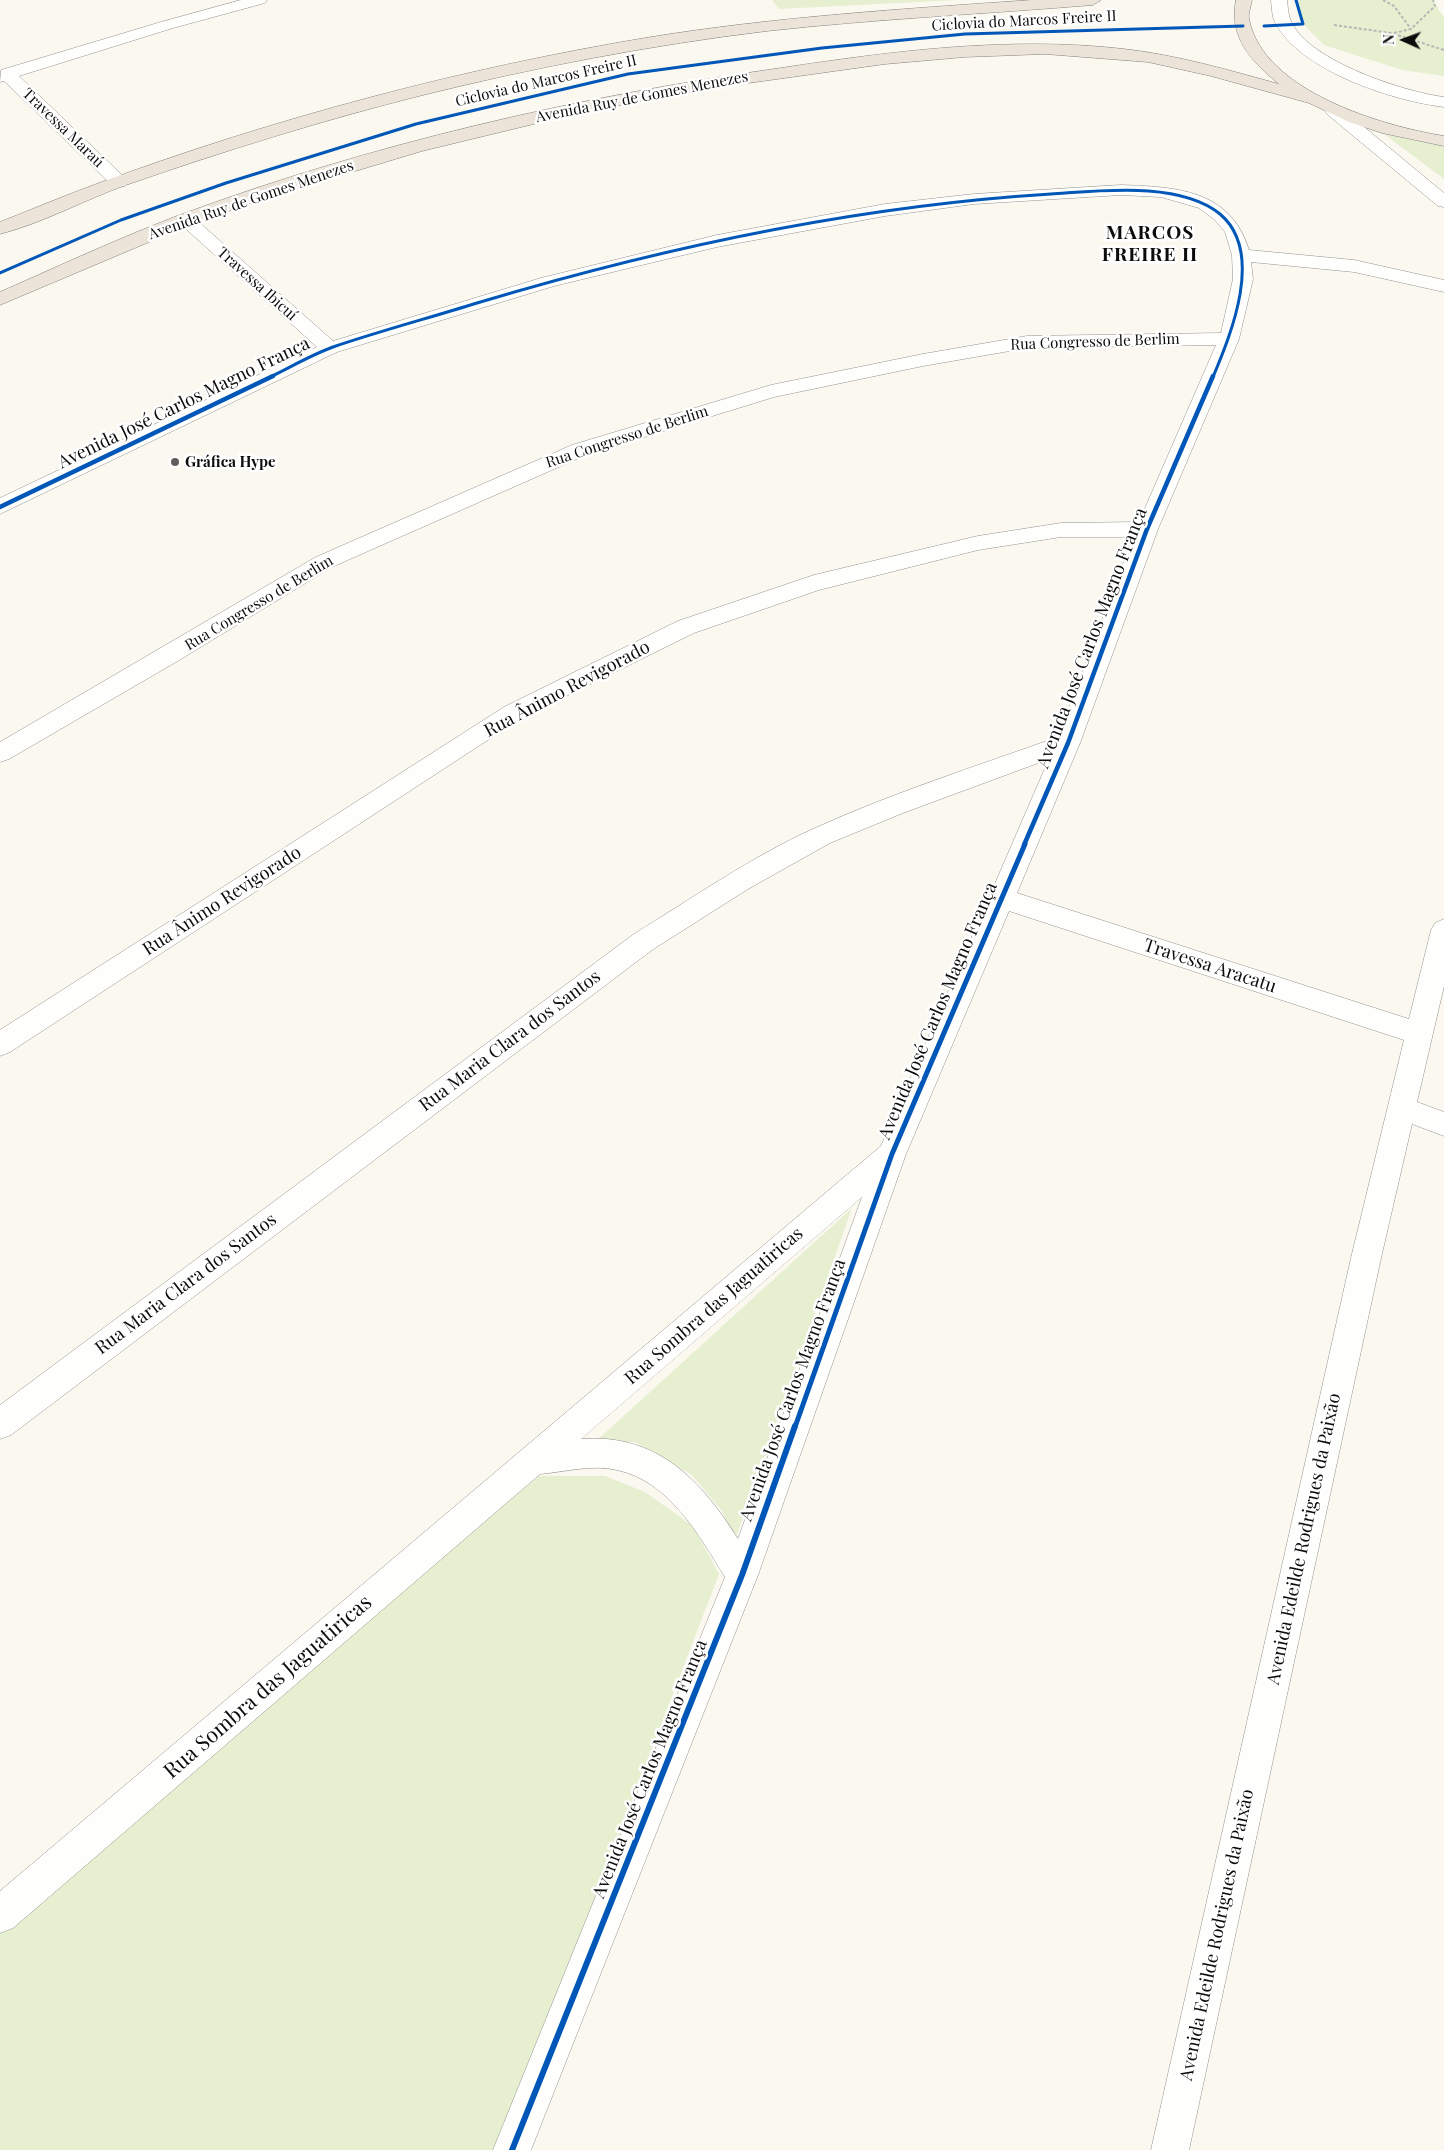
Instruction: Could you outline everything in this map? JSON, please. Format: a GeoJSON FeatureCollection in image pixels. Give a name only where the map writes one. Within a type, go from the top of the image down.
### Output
{"type":"FeatureCollection","features":[{"type":"Feature","properties":{"kind":"main road"},"geometry":{"type":"LineString","coordinates":[[0,228],[119,182],[341,112],[490,75],[605,50],[720,32],[794,23],[1093,0]]}},
{"type":"Feature","properties":{"kind":"main road"},"geometry":{"type":"LineString","coordinates":[[1244,0],[1240,18],[1250,46],[1269,67],[1309,98],[1334,111],[1383,128],[1444,140]]}},
{"type":"Feature","properties":{"kind":"main road","name":"Avenida Ruy de Gomes Menezes"},"geometry":{"type":"LineString","coordinates":[[0,299],[185,220],[329,172],[478,130],[710,82],[862,61],[999,50],[1124,54],[1172,62],[1309,98]]}},
{"type":"Feature","properties":{"kind":"street"},"geometry":{"type":"LineString","coordinates":[[3,76],[166,25],[259,0]]}},
{"type":"Feature","properties":{"kind":"street"},"geometry":{"type":"LineString","coordinates":[[1279,0],[1284,25],[1310,53],[1360,79],[1404,94],[1444,102]]}},
{"type":"Feature","properties":{"kind":"street","name":"Travessa Maraú"},"geometry":{"type":"LineString","coordinates":[[3,76],[119,182]]}},
{"type":"Feature","properties":{"kind":"street"},"geometry":{"type":"LineString","coordinates":[[1334,111],[1444,202]]}},
{"type":"Feature","properties":{"kind":"street","name":"Avenida José Carlos Magno França"},"geometry":{"type":"LineString","coordinates":[[0,507],[330,348],[548,282],[636,259],[717,241],[885,210],[974,200],[1121,190],[1162,192],[1204,204],[1222,216],[1234,232],[1241,255],[1243,279],[1229,339],[1147,529],[1068,743],[892,1154],[742,1575],[512,2150]]}},
{"type":"Feature","properties":{"kind":"street","name":"Travessa Ibicuí"},"geometry":{"type":"LineString","coordinates":[[185,220],[330,348]]}},
{"type":"Feature","properties":{"kind":"street"},"geometry":{"type":"LineString","coordinates":[[1241,255],[1354,266],[1444,286]]}},
{"type":"Feature","properties":{"kind":"street","name":"Rua Congresso de Berlim"},"geometry":{"type":"LineString","coordinates":[[0,753],[168,656],[324,562],[476,492],[579,450],[772,391],[1027,342],[1229,339]]}},
{"type":"Feature","properties":{"kind":"street","name":"Rua Ânimo Revigorado"},"geometry":{"type":"LineString","coordinates":[[0,1044],[512,713],[686,628],[814,583],[978,543],[1061,530],[1147,529]]}},
{"type":"Feature","properties":{"kind":"street","name":"Rua Maria Clara dos Santos"},"geometry":{"type":"LineString","coordinates":[[0,1424],[642,942],[739,882],[821,836],[894,806],[1068,743]]}},
{"type":"Feature","properties":{"kind":"street","name":"Travessa Aracatu"},"geometry":{"type":"LineString","coordinates":[[1001,898],[1419,1033]]}},
{"type":"Feature","properties":{"kind":"street","name":"Avenida Edeilde Rodrigues da Paixão"},"geometry":{"type":"LineString","coordinates":[[1170,2150],[1401,1108],[1444,930]]}},
{"type":"Feature","properties":{"kind":"street"},"geometry":{"type":"LineString","coordinates":[[1401,1108],[1444,1124]]}},
{"type":"Feature","properties":{"kind":"street","name":"Rua Sombra das Jaguatiricas"},"geometry":{"type":"LineString","coordinates":[[0,1915],[892,1154]]}},
{"type":"Feature","properties":{"kind":"street"},"geometry":{"type":"LineString","coordinates":[[535,1459],[615,1454],[658,1470],[697,1504],[742,1575]]}},
{"type":"Feature","properties":{"kind":"path"},"geometry":{"type":"LineString","coordinates":[[1383,0],[1394,6],[1411,29]]}},
{"type":"Feature","properties":{"kind":"path"},"geometry":{"type":"LineString","coordinates":[[1391,33],[1411,29],[1435,6],[1434,0]]}},
{"type":"Feature","properties":{"kind":"path"},"geometry":{"type":"LineString","coordinates":[[1284,25],[1346,26],[1391,33],[1444,50]]}},
{"type":"Feature","properties":{"kind":"green space"},"geometry":{"type":"Polygon","coordinates":[[[772,0],[958,0],[779,9],[772,0]]]}},
{"type":"Feature","properties":{"kind":"green space"},"geometry":{"type":"Polygon","coordinates":[[[1296,0],[1433,0],[1444,18],[1444,76],[1402,70],[1324,45],[1303,24],[1296,0]]]}},
{"type":"Feature","properties":{"kind":"green space"},"geometry":{"type":"Polygon","coordinates":[[[1384,134],[1444,146],[1444,179],[1384,134]]]}},
{"type":"Feature","properties":{"kind":"green space"},"geometry":{"type":"Polygon","coordinates":[[[852,1208],[735,1540],[722,1511],[692,1475],[635,1442],[595,1442],[852,1208]]]}},
{"type":"Feature","properties":{"kind":"green space"},"geometry":{"type":"Polygon","coordinates":[[[539,1476],[605,1476],[645,1492],[693,1526],[719,1574],[498,2150],[0,2150],[0,1919],[539,1476]]]}},
{"type":"Feature","properties":{"kind":"cycle path"},"geometry":{"type":"LineString","coordinates":[[1264,26],[1303,24],[1296,0]]}},
{"type":"Feature","properties":{"kind":"cycle path","name":"Ciclovia do Marcos Freire II"},"geometry":{"type":"LineString","coordinates":[[0,273],[121,220],[226,183],[416,124],[628,74],[822,48],[965,34],[1243,26]]}},
{"type":"Feature","properties":{"kind":"cycle path"},"geometry":{"type":"LineString","coordinates":[[0,507],[330,348],[548,282],[717,241],[885,210],[974,199],[1121,190],[1162,192],[1205,204],[1222,216],[1234,232],[1241,255],[1243,279],[1229,339],[1147,529],[1068,743],[892,1154],[742,1575],[512,2150]]}},
{"type":"Feature","properties":{"kind":"place","name":"Gráfica Hype"},"geometry":{"type":"Point","coordinates":[175,462]}},
{"type":"Feature","properties":{"kind":"district","name":"MARCOS FREIRE II"},"geometry":{"type":"Point","coordinates":[1150,244]}}]}
